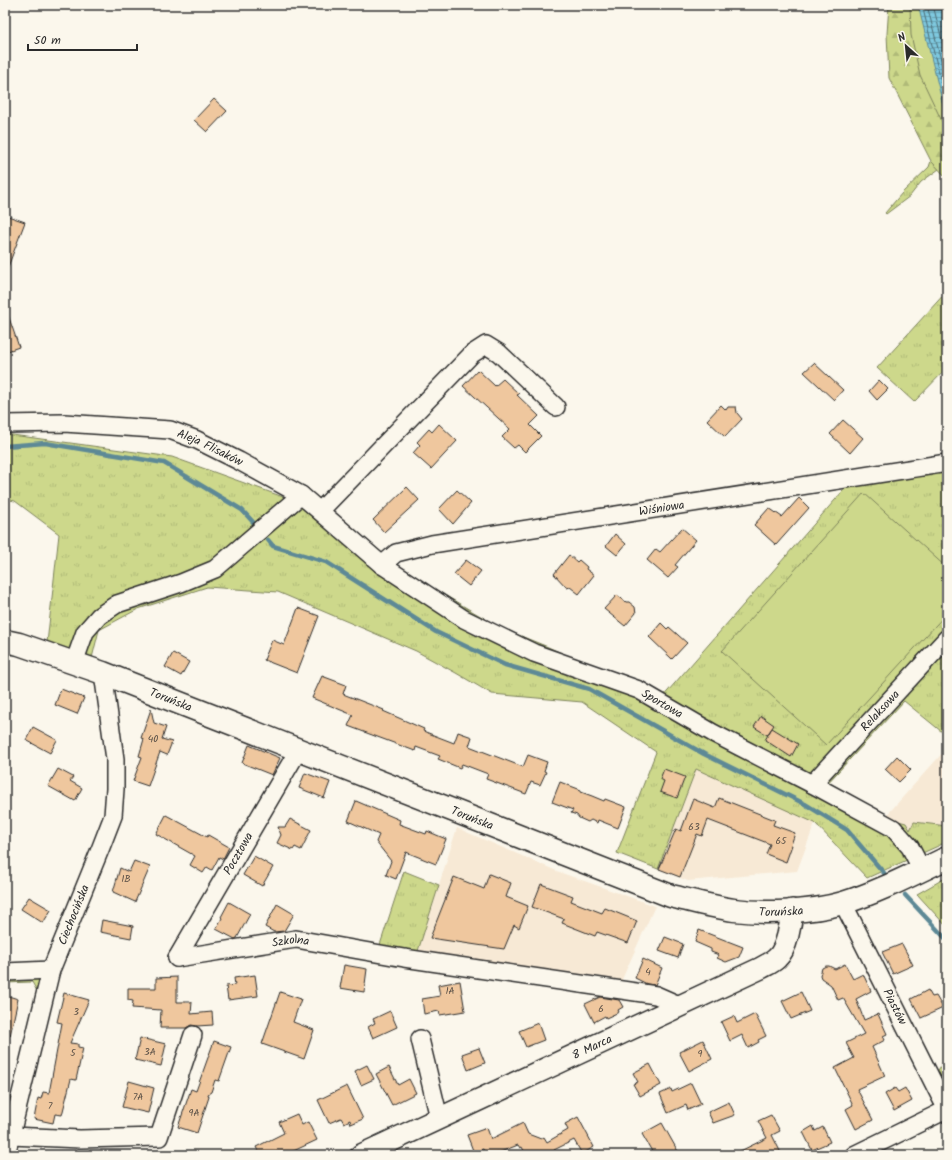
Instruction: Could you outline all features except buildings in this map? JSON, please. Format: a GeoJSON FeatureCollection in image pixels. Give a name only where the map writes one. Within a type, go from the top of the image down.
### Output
{"type":"FeatureCollection","features":[{"type":"Feature","properties":{"kind":"main road","name":"Toruńska"},"geometry":{"type":"LineString","coordinates":[[5,641],[19,644],[103,673],[671,896],[734,910],[767,912],[817,908],[843,903],[886,886],[947,858]]}},
{"type":"Feature","properties":{"kind":"street"},"geometry":{"type":"LineString","coordinates":[[320,511],[472,354],[486,345],[499,353],[556,407]]}},
{"type":"Feature","properties":{"kind":"street","name":"Aleja Flisaków"},"geometry":{"type":"LineString","coordinates":[[5,424],[64,423],[170,430],[197,440],[301,495],[382,565]]}},
{"type":"Feature","properties":{"kind":"street","name":"Wiśniowa"},"geometry":{"type":"LineString","coordinates":[[382,565],[396,553],[432,544],[947,463]]}},
{"type":"Feature","properties":{"kind":"street"},"geometry":{"type":"LineString","coordinates":[[74,663],[85,632],[98,616],[117,604],[215,569],[301,495]]}},
{"type":"Feature","properties":{"kind":"street","name":"Sportowa"},"geometry":{"type":"LineString","coordinates":[[382,565],[464,619],[534,653],[639,690],[713,732],[893,828],[910,847],[922,870]]}},
{"type":"Feature","properties":{"kind":"street","name":"Relaksowa"},"geometry":{"type":"LineString","coordinates":[[812,784],[947,638]]}},
{"type":"Feature","properties":{"kind":"street","name":"Ciechocińska"},"geometry":{"type":"LineString","coordinates":[[6,1155],[51,970],[113,816],[115,759],[103,673]]}},
{"type":"Feature","properties":{"kind":"street","name":"Pocztowa"},"geometry":{"type":"LineString","coordinates":[[177,958],[299,749]]}},
{"type":"Feature","properties":{"kind":"street","name":"Piastów"},"geometry":{"type":"LineString","coordinates":[[843,903],[946,1110]]}},
{"type":"Feature","properties":{"kind":"street","name":"8 Marca"},"geometry":{"type":"LineString","coordinates":[[360,1155],[761,968],[776,959],[785,945],[792,910]]}},
{"type":"Feature","properties":{"kind":"street","name":"Szkolna"},"geometry":{"type":"LineString","coordinates":[[177,958],[296,939],[404,958],[656,995],[681,1006]]}},
{"type":"Feature","properties":{"kind":"street"},"geometry":{"type":"LineString","coordinates":[[5,972],[51,970]]}},
{"type":"Feature","properties":{"kind":"street"},"geometry":{"type":"LineString","coordinates":[[11,1136],[80,1139],[159,1137],[193,1035]]}},
{"type":"Feature","properties":{"kind":"street"},"geometry":{"type":"LineString","coordinates":[[420,1039],[439,1118]]}},
{"type":"Feature","properties":{"kind":"street"},"geometry":{"type":"LineString","coordinates":[[854,1155],[946,1110]]}},
{"type":"Feature","properties":{"kind":"shaded area"},"geometry":{"type":"Polygon","coordinates":[[[947,748],[947,834],[919,848],[906,823],[885,817],[947,748]]]}},
{"type":"Feature","properties":{"kind":"shaded area"},"geometry":{"type":"Polygon","coordinates":[[[696,769],[815,823],[797,871],[688,881],[658,869],[696,769]]]}},
{"type":"Feature","properties":{"kind":"shaded area"},"geometry":{"type":"Polygon","coordinates":[[[457,828],[559,872],[655,906],[619,986],[417,954],[457,828]]]}},
{"type":"Feature","properties":{"kind":"green space"},"geometry":{"type":"Polygon","coordinates":[[[889,5],[918,5],[947,121],[947,178],[931,161],[889,78],[887,34],[889,5]]]}},
{"type":"Feature","properties":{"kind":"green space"},"geometry":{"type":"Polygon","coordinates":[[[910,5],[947,5],[947,132],[920,75],[911,35],[910,5]]]}},
{"type":"Feature","properties":{"kind":"green space"},"geometry":{"type":"Polygon","coordinates":[[[931,161],[939,169],[921,182],[910,196],[886,214],[885,213],[902,193],[929,167],[931,161]]]}},
{"type":"Feature","properties":{"kind":"green space"},"geometry":{"type":"Polygon","coordinates":[[[947,291],[947,368],[914,402],[877,368],[947,291]]]}},
{"type":"Feature","properties":{"kind":"green space"},"geometry":{"type":"Polygon","coordinates":[[[5,434],[172,457],[300,503],[393,565],[501,628],[603,671],[654,707],[849,484],[947,469],[947,736],[904,701],[823,788],[887,818],[906,823],[910,830],[914,822],[947,826],[947,842],[867,878],[815,823],[696,769],[658,869],[617,853],[656,752],[582,702],[492,694],[416,651],[278,592],[207,587],[138,609],[99,630],[92,658],[47,643],[59,534],[15,501],[5,499],[5,434]]]}},
{"type":"Feature","properties":{"kind":"green space"},"geometry":{"type":"Polygon","coordinates":[[[864,493],[947,568],[947,613],[826,745],[722,651],[864,493]]]}},
{"type":"Feature","properties":{"kind":"green space"},"geometry":{"type":"Polygon","coordinates":[[[404,871],[439,885],[417,954],[379,948],[404,871]]]}},
{"type":"Feature","properties":{"kind":"green space"},"geometry":{"type":"Polygon","coordinates":[[[947,877],[947,927],[917,894],[947,877]]]}},
{"type":"Feature","properties":{"kind":"green space"},"geometry":{"type":"Polygon","coordinates":[[[42,977],[38,993],[32,982],[5,983],[5,978],[42,977]]]}},
{"type":"Feature","properties":{"kind":"green space"},"geometry":{"type":"Polygon","coordinates":[[[947,1055],[947,1082],[936,1074],[947,1055]]]}},
{"type":"Feature","properties":{"kind":"water"},"geometry":{"type":"Polygon","coordinates":[[[918,5],[947,5],[947,121],[918,5]]]}},
{"type":"Feature","properties":{"kind":"waterway"},"geometry":{"type":"LineString","coordinates":[[5,446],[45,443],[164,463],[242,510],[253,522]]}},
{"type":"Feature","properties":{"kind":"waterway"},"geometry":{"type":"LineString","coordinates":[[268,540],[273,546],[326,562],[436,632],[505,665],[589,689],[704,754],[805,804],[847,830],[884,873]]}},
{"type":"Feature","properties":{"kind":"waterway"},"geometry":{"type":"LineString","coordinates":[[905,895],[947,940]]}}]}
